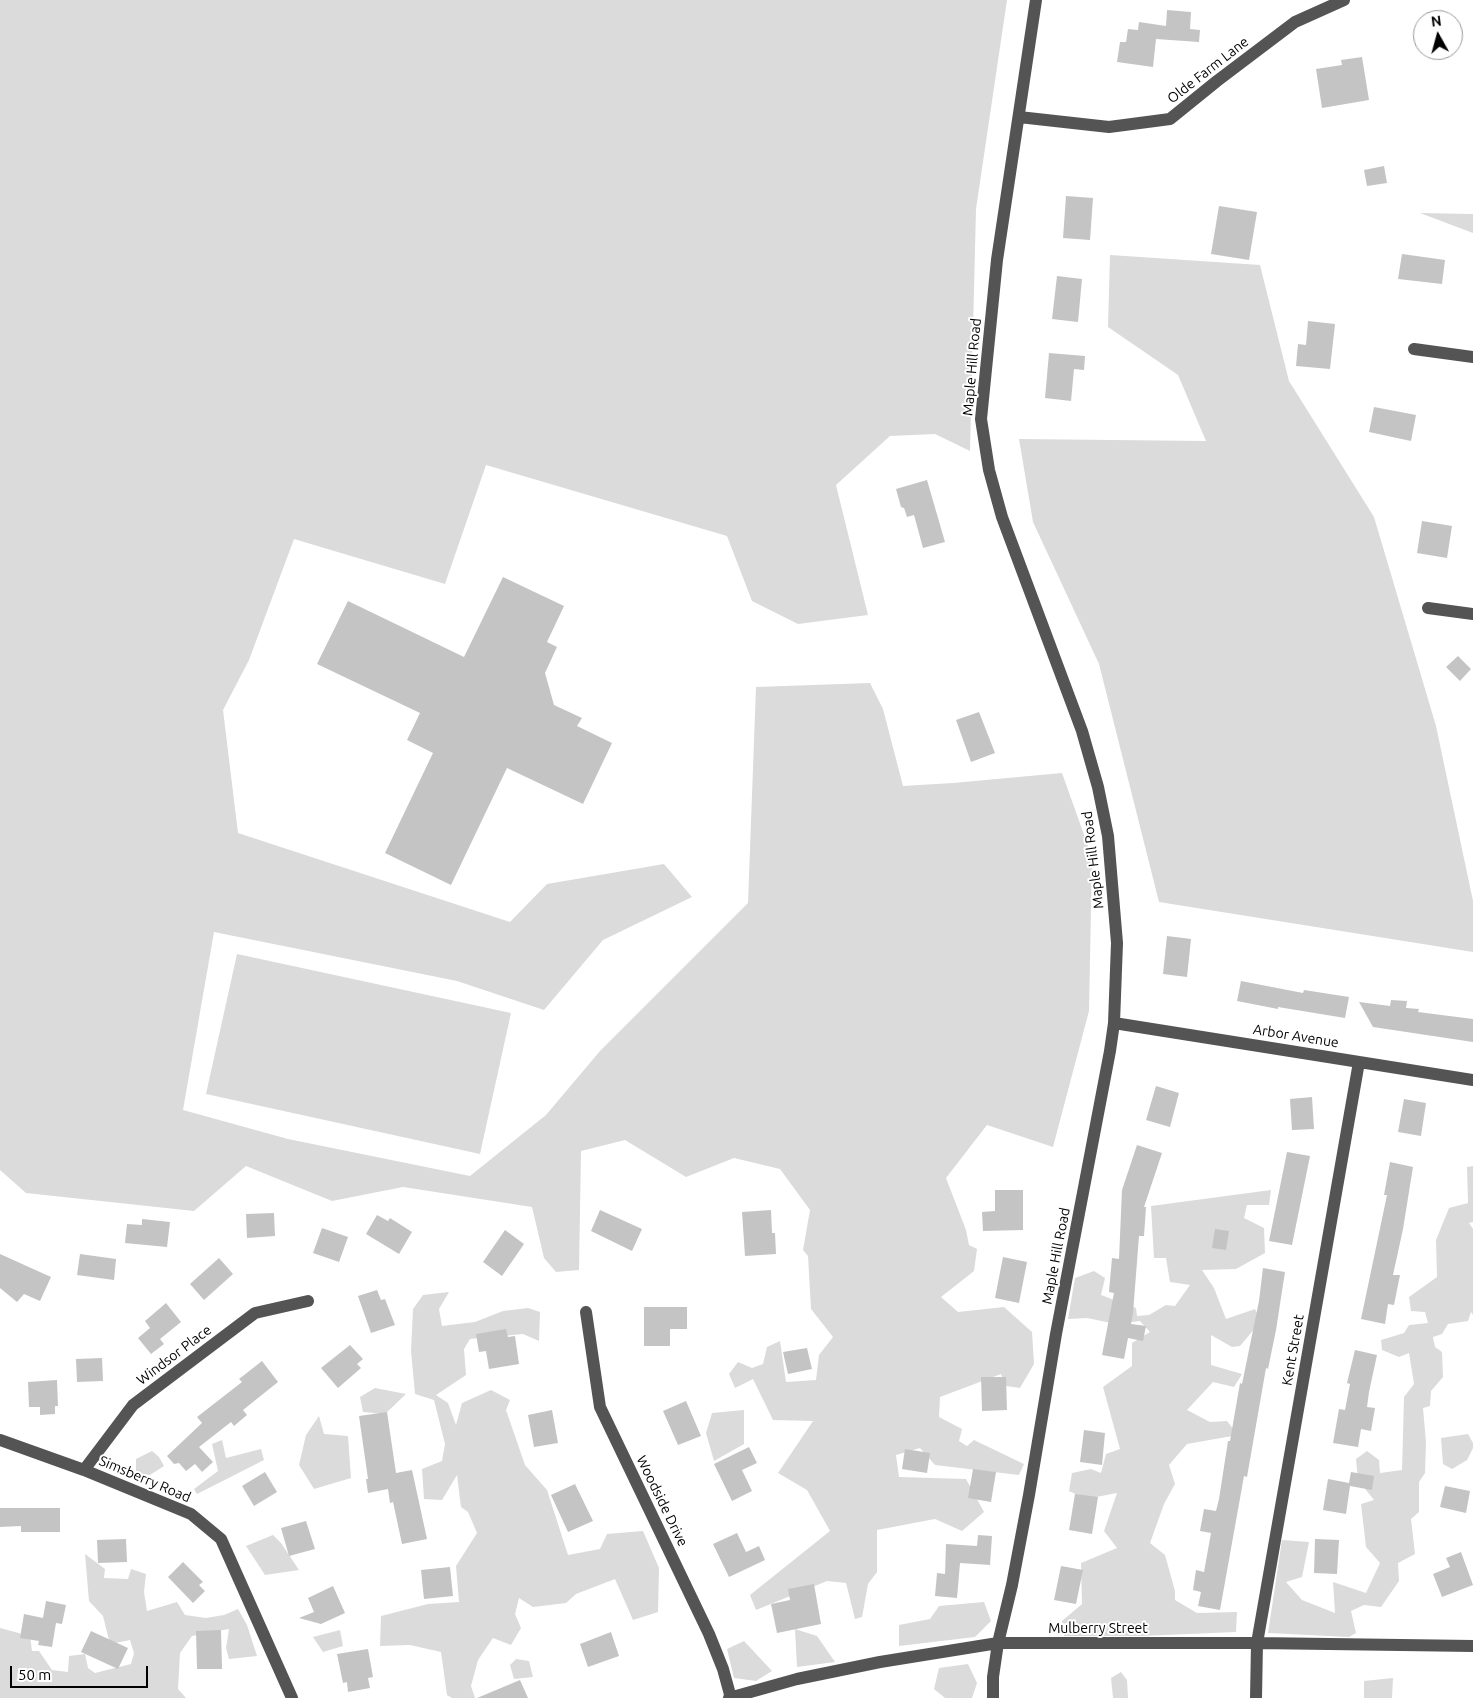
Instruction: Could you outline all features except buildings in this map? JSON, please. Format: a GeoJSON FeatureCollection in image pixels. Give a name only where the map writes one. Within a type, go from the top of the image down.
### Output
{"type":"FeatureCollection","features":[{"type":"Feature","properties":{"kind":"street","name":"Maple Hill Road"},"geometry":{"type":"LineString","coordinates":[[993,1698],[993,1677],[998,1642],[1012,1585],[1056,1334],[1110,1051],[1114,1022],[1117,943],[1108,836],[1098,787],[1082,731],[1002,518],[989,470],[981,419],[997,260],[1036,0]]}},
{"type":"Feature","properties":{"kind":"street","name":"Olde Farm Lane"},"geometry":{"type":"LineString","coordinates":[[1019,117],[1110,126],[1170,119],[1295,22],[1344,0]]}},
{"type":"Feature","properties":{"kind":"street"},"geometry":{"type":"LineString","coordinates":[[1414,348],[1473,356]]}},
{"type":"Feature","properties":{"kind":"street"},"geometry":{"type":"LineString","coordinates":[[1428,608],[1473,614]]}},
{"type":"Feature","properties":{"kind":"street","name":"Arbor Avenue"},"geometry":{"type":"LineString","coordinates":[[1114,1022],[1473,1080]]}},
{"type":"Feature","properties":{"kind":"street","name":"Kent Street"},"geometry":{"type":"LineString","coordinates":[[1256,1698],[1256,1643],[1359,1062]]}},
{"type":"Feature","properties":{"kind":"street","name":"Windsor Place"},"geometry":{"type":"LineString","coordinates":[[84,1470],[133,1405],[255,1312],[308,1301]]}},
{"type":"Feature","properties":{"kind":"street","name":"Woodside Drive"},"geometry":{"type":"LineString","coordinates":[[586,1312],[600,1407],[709,1634],[723,1669],[730,1698]]}},
{"type":"Feature","properties":{"kind":"street","name":"Simsberry Road"},"geometry":{"type":"LineString","coordinates":[[0,1440],[84,1470],[191,1514],[221,1539],[292,1698]]}},
{"type":"Feature","properties":{"kind":"street","name":"Mulberry Street"},"geometry":{"type":"LineString","coordinates":[[730,1698],[806,1677],[998,1642],[1473,1646]]}},
{"type":"Feature","properties":{"kind":"shaded area"},"geometry":{"type":"Polygon","coordinates":[[[0,0],[1007,0],[976,209],[970,451],[935,434],[890,436],[836,485],[868,615],[798,624],[752,601],[727,536],[486,465],[445,584],[294,539],[249,660],[223,710],[238,833],[510,922],[547,884],[664,864],[692,897],[603,940],[544,1010],[457,981],[214,932],[183,1110],[288,1139],[470,1176],[546,1115],[600,1051],[748,903],[756,687],[870,683],[883,709],[903,786],[1062,773],[1092,857],[1089,1011],[1053,1147],[987,1125],[946,1178],[966,1230],[969,1245],[977,1249],[974,1271],[941,1297],[958,1312],[1004,1307],[1032,1332],[1034,1364],[1020,1388],[1006,1386],[1001,1374],[940,1397],[939,1417],[962,1429],[959,1441],[967,1446],[974,1440],[1024,1464],[1019,1475],[935,1465],[920,1448],[896,1455],[899,1477],[966,1479],[984,1512],[962,1531],[935,1519],[877,1530],[877,1572],[868,1584],[862,1617],[855,1619],[846,1583],[827,1581],[756,1610],[750,1595],[830,1531],[807,1490],[778,1473],[813,1421],[773,1420],[753,1379],[735,1388],[729,1374],[738,1362],[752,1368],[763,1364],[767,1347],[780,1341],[786,1382],[816,1380],[819,1355],[833,1337],[811,1309],[808,1256],[803,1250],[810,1210],[780,1169],[734,1158],[686,1177],[625,1140],[581,1151],[579,1270],[556,1272],[544,1258],[532,1207],[403,1187],[332,1201],[246,1166],[194,1211],[26,1193],[0,1170],[0,0]]]}},
{"type":"Feature","properties":{"kind":"shaded area"},"geometry":{"type":"Polygon","coordinates":[[[1420,213],[1473,214],[1473,233],[1420,213]]]}},
{"type":"Feature","properties":{"kind":"shaded area"},"geometry":{"type":"Polygon","coordinates":[[[1110,255],[1260,265],[1289,381],[1374,517],[1436,726],[1473,901],[1473,952],[1159,902],[1099,664],[1033,522],[1019,439],[1206,441],[1178,375],[1108,327],[1110,255]]]}},
{"type":"Feature","properties":{"kind":"shaded area"},"geometry":{"type":"Polygon","coordinates":[[[237,954],[511,1013],[480,1154],[206,1094],[237,954]]]}},
{"type":"Feature","properties":{"kind":"shaded area"},"geometry":{"type":"Polygon","coordinates":[[[1473,1166],[1473,1222],[1469,1223],[1473,1229],[1473,1315],[1471,1312],[1468,1321],[1448,1324],[1442,1334],[1433,1337],[1435,1347],[1442,1352],[1443,1377],[1431,1391],[1430,1406],[1423,1408],[1426,1442],[1425,1473],[1419,1482],[1419,1512],[1411,1519],[1415,1554],[1398,1563],[1399,1581],[1381,1607],[1364,1605],[1351,1611],[1356,1633],[1349,1637],[1268,1633],[1282,1540],[1309,1542],[1302,1577],[1286,1582],[1302,1600],[1335,1613],[1333,1582],[1366,1593],[1380,1563],[1366,1547],[1361,1504],[1374,1500],[1358,1480],[1356,1459],[1367,1451],[1379,1460],[1380,1473],[1402,1470],[1404,1397],[1414,1384],[1409,1353],[1399,1357],[1382,1350],[1381,1340],[1404,1333],[1409,1325],[1428,1323],[1425,1312],[1411,1311],[1409,1297],[1437,1277],[1436,1240],[1449,1208],[1468,1203],[1467,1167],[1473,1166]]]}},
{"type":"Feature","properties":{"kind":"shaded area"},"geometry":{"type":"Polygon","coordinates":[[[1271,1190],[1269,1205],[1247,1205],[1244,1218],[1264,1228],[1265,1253],[1236,1269],[1202,1270],[1214,1288],[1226,1319],[1255,1309],[1261,1321],[1240,1346],[1232,1347],[1211,1335],[1211,1365],[1242,1374],[1234,1387],[1213,1382],[1187,1410],[1210,1422],[1227,1421],[1238,1435],[1187,1444],[1169,1465],[1175,1484],[1164,1504],[1150,1543],[1165,1555],[1175,1591],[1175,1600],[1197,1613],[1237,1612],[1236,1632],[1141,1636],[1064,1636],[1062,1621],[1082,1604],[1081,1563],[1117,1548],[1104,1531],[1117,1493],[1086,1499],[1069,1491],[1072,1473],[1091,1469],[1101,1473],[1106,1454],[1120,1449],[1103,1387],[1132,1366],[1132,1343],[1150,1332],[1140,1321],[1116,1324],[1087,1318],[1068,1319],[1075,1278],[1094,1271],[1105,1278],[1101,1295],[1136,1308],[1137,1316],[1149,1315],[1166,1305],[1175,1306],[1190,1285],[1170,1282],[1166,1258],[1154,1258],[1151,1206],[1271,1190]]]}},
{"type":"Feature","properties":{"kind":"shaded area"},"geometry":{"type":"Polygon","coordinates":[[[449,1292],[439,1309],[442,1326],[475,1322],[503,1311],[528,1308],[540,1312],[539,1341],[523,1334],[470,1339],[464,1349],[466,1375],[436,1395],[448,1403],[456,1425],[462,1403],[491,1390],[510,1400],[506,1410],[525,1465],[547,1490],[568,1555],[600,1549],[607,1534],[643,1531],[659,1568],[658,1612],[633,1620],[615,1579],[576,1594],[566,1603],[533,1607],[519,1598],[515,1614],[521,1628],[511,1645],[493,1638],[478,1660],[471,1686],[475,1698],[452,1698],[447,1695],[441,1652],[410,1645],[380,1646],[381,1616],[428,1604],[459,1602],[456,1566],[477,1533],[468,1512],[461,1507],[457,1475],[442,1500],[424,1499],[422,1469],[442,1461],[445,1444],[434,1400],[415,1394],[411,1351],[413,1309],[423,1295],[449,1292]]]}},
{"type":"Feature","properties":{"kind":"shaded area"},"geometry":{"type":"Polygon","coordinates":[[[375,1388],[406,1394],[385,1414],[363,1412],[360,1397],[375,1388]]]}},
{"type":"Feature","properties":{"kind":"shaded area"},"geometry":{"type":"Polygon","coordinates":[[[744,1410],[744,1444],[714,1461],[706,1433],[712,1413],[744,1410]]]}},
{"type":"Feature","properties":{"kind":"shaded area"},"geometry":{"type":"Polygon","coordinates":[[[319,1416],[324,1434],[348,1436],[351,1478],[314,1489],[299,1465],[306,1435],[319,1416]]]}},
{"type":"Feature","properties":{"kind":"shaded area"},"geometry":{"type":"Polygon","coordinates":[[[1468,1434],[1473,1443],[1473,1448],[1467,1460],[1452,1469],[1443,1464],[1441,1438],[1468,1434]]]}},
{"type":"Feature","properties":{"kind":"shaded area"},"geometry":{"type":"Polygon","coordinates":[[[222,1440],[226,1458],[261,1449],[264,1460],[197,1494],[194,1489],[218,1471],[212,1444],[222,1440]]]}},
{"type":"Feature","properties":{"kind":"shaded area"},"geometry":{"type":"Polygon","coordinates":[[[152,1451],[159,1457],[164,1466],[150,1475],[136,1473],[136,1459],[152,1451]]]}},
{"type":"Feature","properties":{"kind":"shaded area"},"geometry":{"type":"Polygon","coordinates":[[[273,1535],[281,1543],[299,1570],[265,1575],[246,1546],[273,1535]]]}},
{"type":"Feature","properties":{"kind":"shaded area"},"geometry":{"type":"Polygon","coordinates":[[[85,1554],[105,1569],[104,1578],[128,1579],[131,1569],[146,1574],[144,1592],[147,1611],[177,1602],[185,1615],[206,1618],[224,1615],[238,1609],[247,1625],[257,1656],[229,1659],[226,1648],[229,1629],[192,1636],[180,1653],[178,1689],[186,1698],[0,1698],[0,1628],[30,1636],[32,1651],[39,1651],[52,1670],[68,1672],[69,1656],[85,1654],[88,1668],[95,1673],[131,1664],[134,1653],[130,1640],[110,1644],[103,1616],[89,1601],[85,1554]]]}},
{"type":"Feature","properties":{"kind":"shaded area"},"geometry":{"type":"Polygon","coordinates":[[[984,1602],[991,1621],[975,1637],[899,1646],[899,1625],[930,1619],[939,1606],[984,1602]]]}},
{"type":"Feature","properties":{"kind":"shaded area"},"geometry":{"type":"Polygon","coordinates":[[[795,1629],[817,1636],[835,1662],[797,1667],[795,1629]]]}},
{"type":"Feature","properties":{"kind":"shaded area"},"geometry":{"type":"Polygon","coordinates":[[[340,1630],[343,1646],[323,1652],[313,1637],[340,1630]]]}},
{"type":"Feature","properties":{"kind":"shaded area"},"geometry":{"type":"Polygon","coordinates":[[[744,1641],[772,1671],[756,1681],[734,1678],[727,1649],[744,1641]]]}},
{"type":"Feature","properties":{"kind":"shaded area"},"geometry":{"type":"Polygon","coordinates":[[[516,1659],[529,1661],[533,1677],[514,1679],[510,1665],[516,1659]]]}},
{"type":"Feature","properties":{"kind":"shaded area"},"geometry":{"type":"Polygon","coordinates":[[[968,1664],[977,1683],[972,1698],[945,1698],[934,1689],[939,1668],[968,1664]]]}},
{"type":"Feature","properties":{"kind":"shaded area"},"geometry":{"type":"Polygon","coordinates":[[[1121,1672],[1127,1680],[1128,1698],[1113,1698],[1111,1678],[1121,1672]]]}},
{"type":"Feature","properties":{"kind":"shaded area"},"geometry":{"type":"Polygon","coordinates":[[[1393,1678],[1392,1698],[1364,1698],[1364,1681],[1393,1678]]]}}]}
